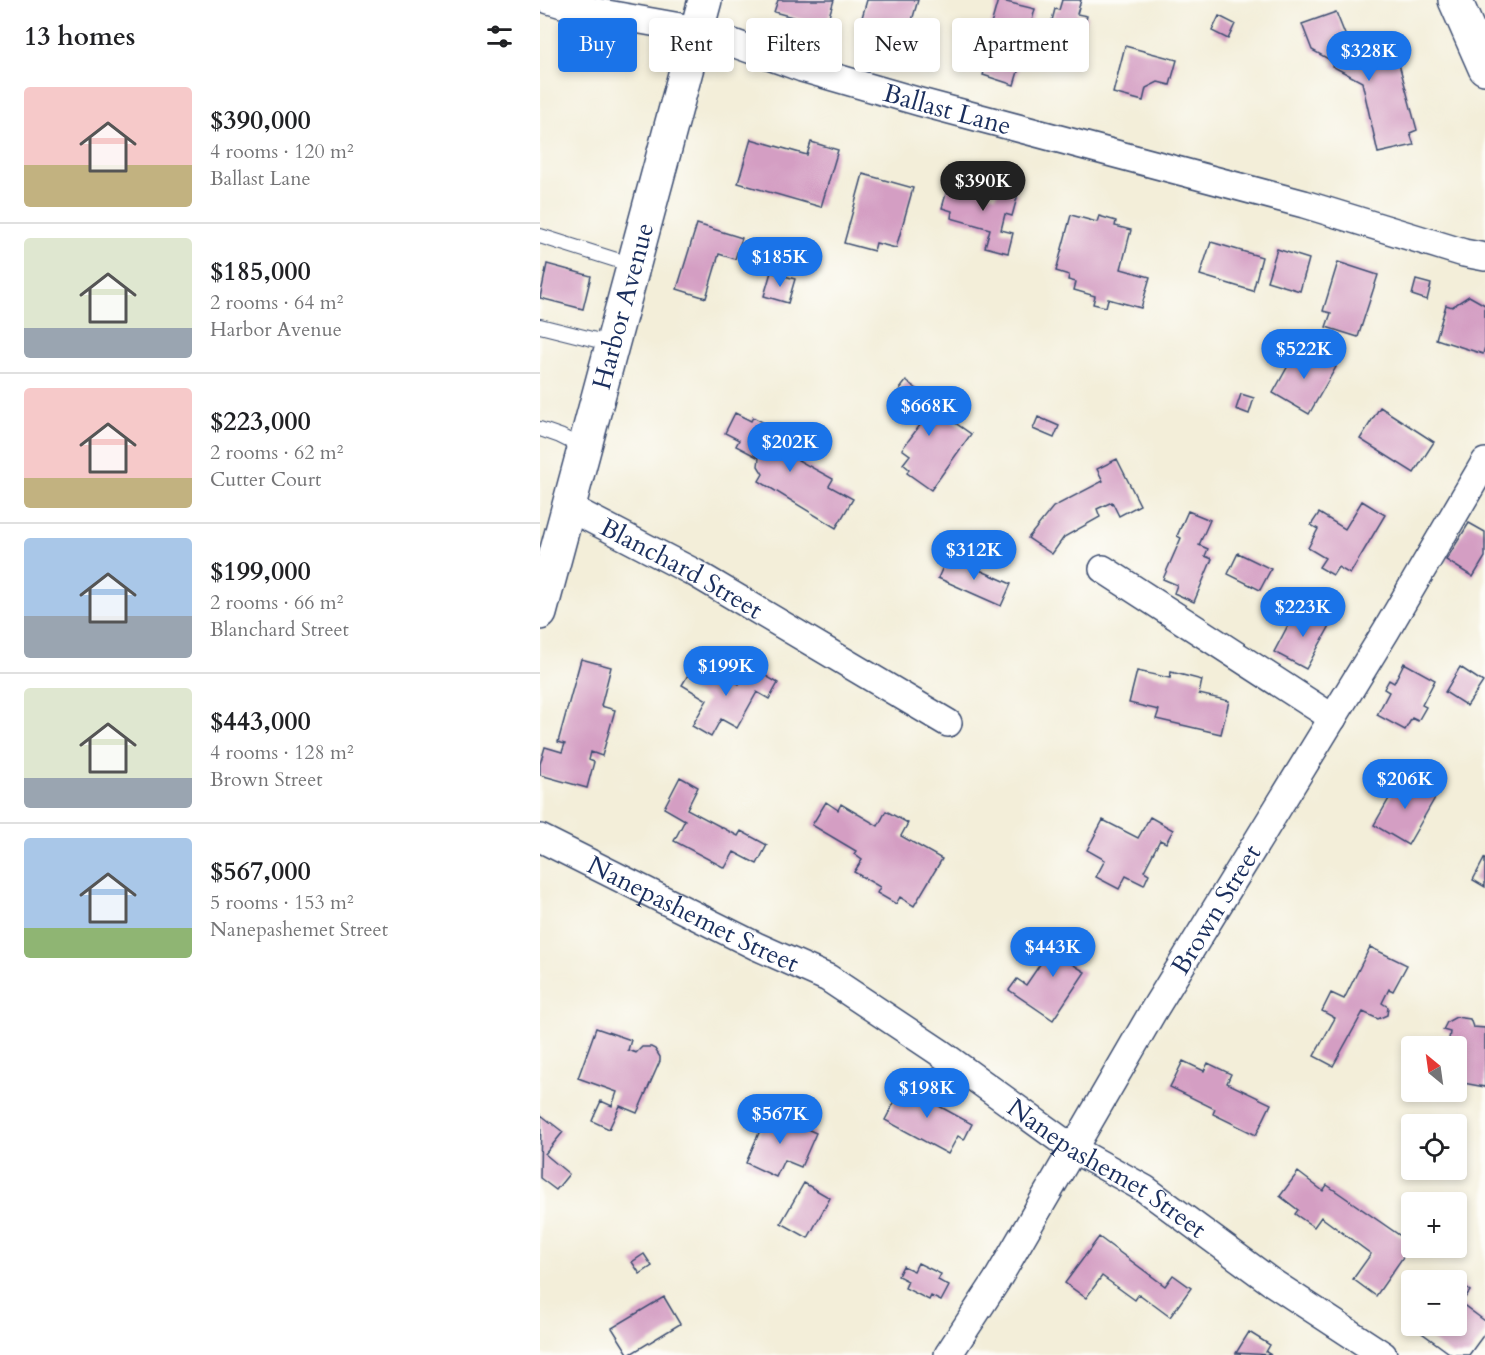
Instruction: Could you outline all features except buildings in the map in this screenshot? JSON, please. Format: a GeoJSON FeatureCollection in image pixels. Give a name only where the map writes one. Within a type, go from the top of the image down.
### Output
{"type":"FeatureCollection","features":[{"type":"Feature","properties":{"kind":"main road"},"geometry":{"type":"LineString","coordinates":[[1455,0],[1485,68]]}},
{"type":"Feature","properties":{"kind":"main road","name":"Harbor Avenue"},"geometry":{"type":"LineString","coordinates":[[540,613],[701,15]]}},
{"type":"Feature","properties":{"kind":"street","name":"Ballast Lane"},"geometry":{"type":"LineString","coordinates":[[549,0],[579,9],[701,15],[802,68],[920,102],[1304,204],[1464,253],[1485,257]]}},
{"type":"Feature","properties":{"kind":"street","name":"Brown Street"},"geometry":{"type":"LineString","coordinates":[[948,1355],[997,1280],[1158,1003],[1333,718],[1485,462]]}},
{"type":"Feature","properties":{"kind":"street","name":"Blanchard Street"},"geometry":{"type":"LineString","coordinates":[[568,507],[695,573],[948,723]]}},
{"type":"Feature","properties":{"kind":"street"},"geometry":{"type":"LineString","coordinates":[[1103,569],[1333,718]]}},
{"type":"Feature","properties":{"kind":"street","name":"Nanepashemet Street"},"geometry":{"type":"LineString","coordinates":[[540,838],[756,946],[828,978],[939,1052],[1074,1149],[1145,1189],[1270,1281],[1383,1355]]}},
{"type":"Feature","properties":{"kind":"lane"},"geometry":{"type":"LineString","coordinates":[[540,236],[632,265]]}},
{"type":"Feature","properties":{"kind":"lane"},"geometry":{"type":"LineString","coordinates":[[540,326],[612,344]]}},
{"type":"Feature","properties":{"kind":"lane"},"geometry":{"type":"LineString","coordinates":[[540,429],[584,448]]}}]}
